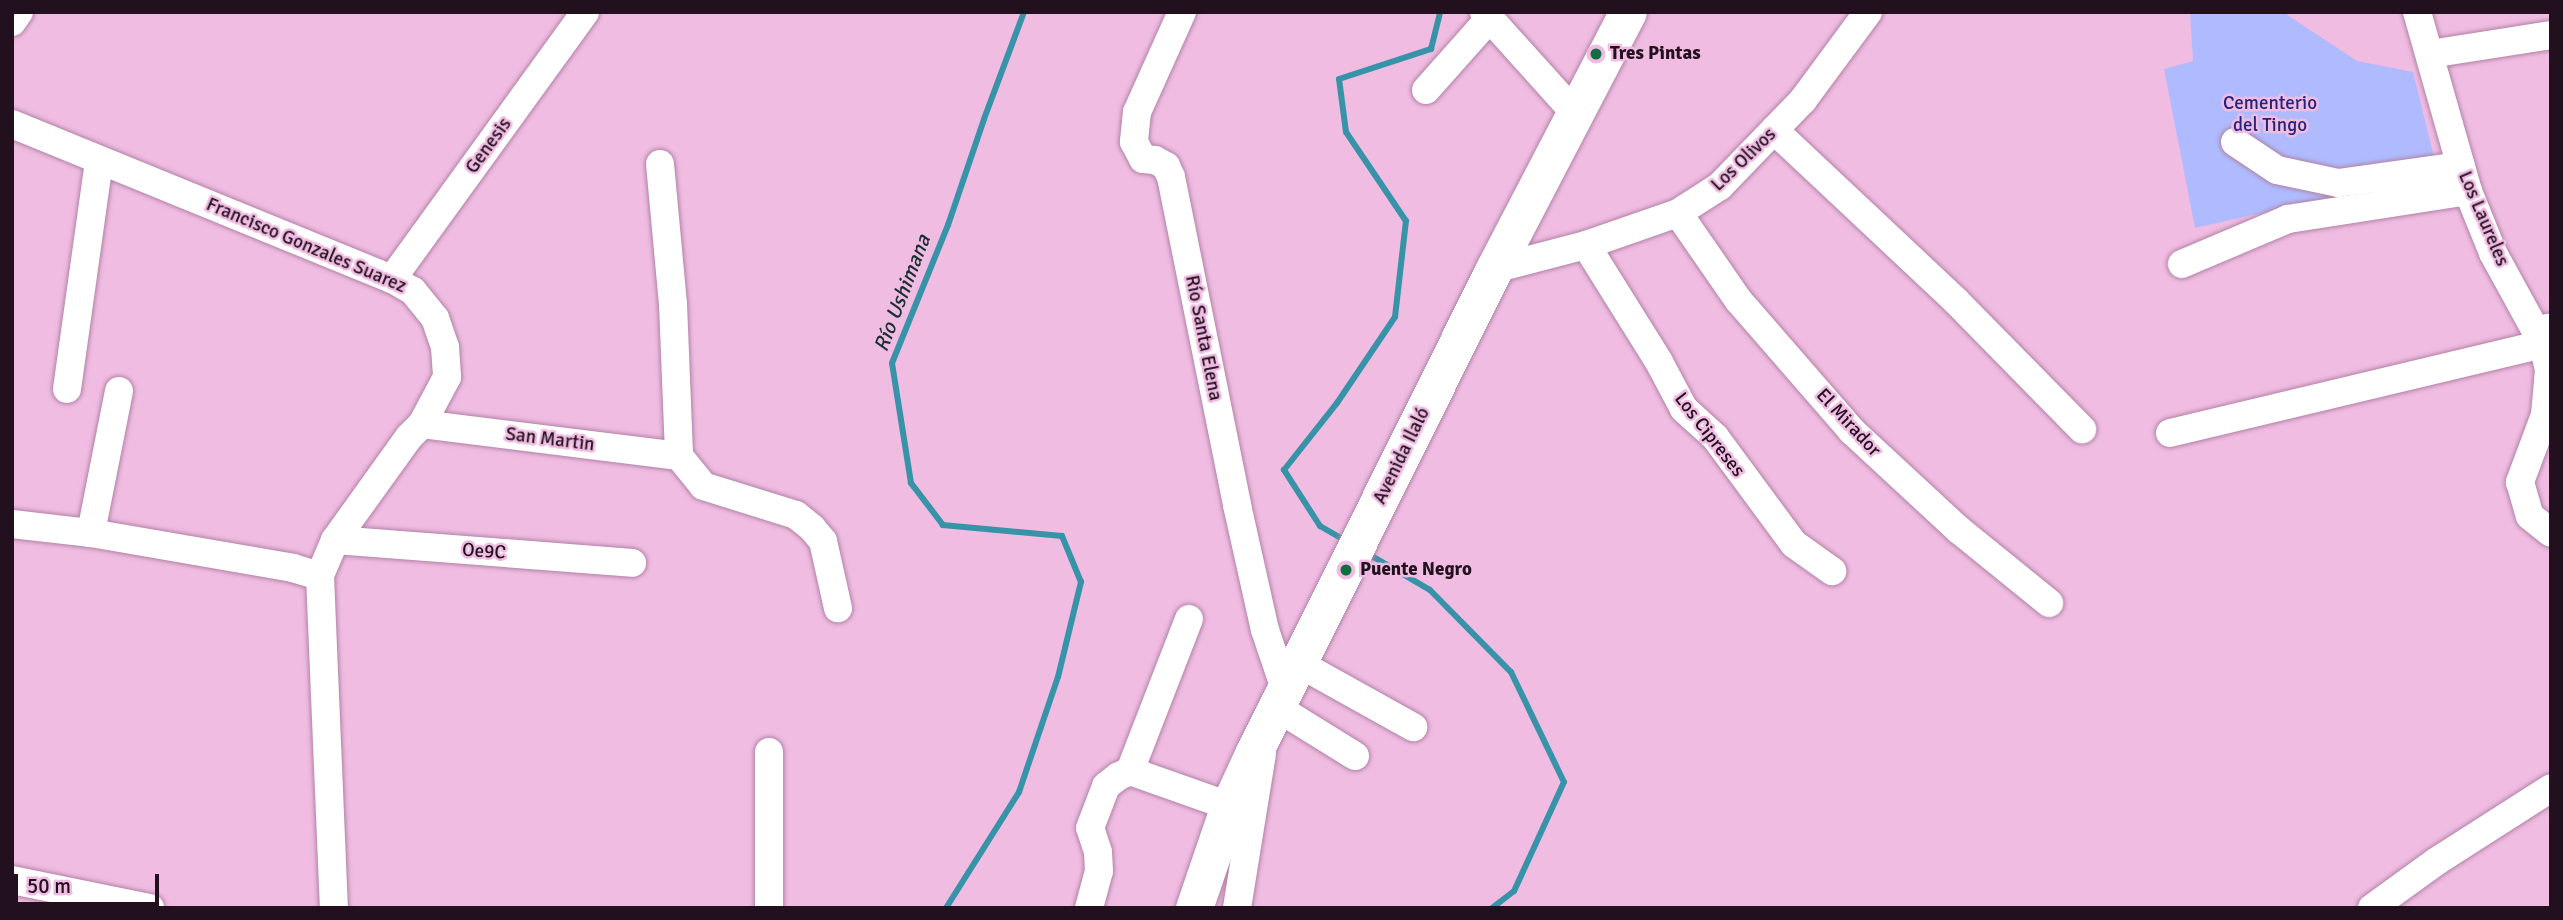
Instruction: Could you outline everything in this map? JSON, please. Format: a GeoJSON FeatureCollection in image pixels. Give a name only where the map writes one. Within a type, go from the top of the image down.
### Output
{"type":"FeatureCollection","features":[{"type":"Feature","properties":{"kind":"main road","name":"Avenida Ilaló"},"geometry":{"type":"LineString","coordinates":[[1194,908],[1229,806],[1282,696],[1494,269],[1574,112],[1629,12]]}},
{"type":"Feature","properties":{"kind":"street"},"geometry":{"type":"LineString","coordinates":[[12,22],[19,12]]}},
{"type":"Feature","properties":{"kind":"street","name":"Genesis"},"geometry":{"type":"LineString","coordinates":[[392,279],[585,12]]}},
{"type":"Feature","properties":{"kind":"street","name":"Río Santa Elena"},"geometry":{"type":"LineString","coordinates":[[1182,12],[1137,112],[1134,142],[1143,159],[1155,160],[1166,166],[1171,177],[1237,505],[1282,696]]}},
{"type":"Feature","properties":{"kind":"street","name":"Los Olivos"},"geometry":{"type":"LineString","coordinates":[[1494,269],[1586,245],[1678,213],[1720,186],[1803,100],[1868,12]]}},
{"type":"Feature","properties":{"kind":"street","name":"Los Laureles"},"geometry":{"type":"LineString","coordinates":[[2417,12],[2465,178],[2493,253],[2547,333],[2549,370],[2545,415],[2520,482],[2530,516],[2551,533]]}},
{"type":"Feature","properties":{"kind":"street"},"geometry":{"type":"LineString","coordinates":[[1426,90],[1487,15],[1574,112]]}},
{"type":"Feature","properties":{"kind":"street"},"geometry":{"type":"LineString","coordinates":[[2430,54],[2551,35]]}},
{"type":"Feature","properties":{"kind":"street","name":"Francisco Gonzales Suarez"},"geometry":{"type":"LineString","coordinates":[[12,124],[392,279],[413,291],[435,318],[445,347],[447,377],[422,424],[409,437],[335,540],[320,576],[334,908]]}},
{"type":"Feature","properties":{"kind":"street"},"geometry":{"type":"LineString","coordinates":[[1774,130],[1956,301],[2082,429]]}},
{"type":"Feature","properties":{"kind":"street"},"geometry":{"type":"LineString","coordinates":[[2235,142],[2277,170],[2338,183],[2465,178]]}},
{"type":"Feature","properties":{"kind":"street"},"geometry":{"type":"LineString","coordinates":[[67,389],[99,161]]}},
{"type":"Feature","properties":{"kind":"street"},"geometry":{"type":"LineString","coordinates":[[660,164],[673,304],[679,456],[703,486],[796,515],[812,528],[823,541],[838,608]]}},
{"type":"Feature","properties":{"kind":"street"},"geometry":{"type":"LineString","coordinates":[[2182,264],[2288,219],[2465,178]]}},
{"type":"Feature","properties":{"kind":"street","name":"El Mirador"},"geometry":{"type":"LineString","coordinates":[[1678,213],[1739,301],[1852,431],[1959,530],[2049,603]]}},
{"type":"Feature","properties":{"kind":"street","name":"Los Cipreses"},"geometry":{"type":"LineString","coordinates":[[1586,245],[1684,408],[1715,437],[1794,544],[1832,571]]}},
{"type":"Feature","properties":{"kind":"street"},"geometry":{"type":"LineString","coordinates":[[2170,433],[2547,333]]}},
{"type":"Feature","properties":{"kind":"street"},"geometry":{"type":"LineString","coordinates":[[91,533],[119,391]]}},
{"type":"Feature","properties":{"kind":"street","name":"San Martin"},"geometry":{"type":"LineString","coordinates":[[422,424],[679,456]]}},
{"type":"Feature","properties":{"kind":"street"},"geometry":{"type":"LineString","coordinates":[[12,524],[91,533],[261,562],[320,576]]}},
{"type":"Feature","properties":{"kind":"street","name":"Oe9C"},"geometry":{"type":"LineString","coordinates":[[335,540],[632,563]]}},
{"type":"Feature","properties":{"kind":"street"},"geometry":{"type":"LineString","coordinates":[[1089,908],[1099,871],[1098,852],[1090,828],[1106,786],[1130,771],[1189,619]]}},
{"type":"Feature","properties":{"kind":"street"},"geometry":{"type":"LineString","coordinates":[[1282,696],[1413,727]]}},
{"type":"Feature","properties":{"kind":"street"},"geometry":{"type":"LineString","coordinates":[[1282,696],[1354,756]]}},
{"type":"Feature","properties":{"kind":"street"},"geometry":{"type":"LineString","coordinates":[[1237,908],[1282,696]]}},
{"type":"Feature","properties":{"kind":"street"},"geometry":{"type":"LineString","coordinates":[[769,752],[769,908]]}},
{"type":"Feature","properties":{"kind":"street"},"geometry":{"type":"LineString","coordinates":[[1130,771],[1229,806]]}},
{"type":"Feature","properties":{"kind":"street"},"geometry":{"type":"LineString","coordinates":[[2372,908],[2437,861],[2551,788]]}},
{"type":"Feature","properties":{"kind":"street"},"geometry":{"type":"LineString","coordinates":[[12,880],[150,908]]}},
{"type":"Feature","properties":{"kind":"green space","name":"Cementerio del Tingo"},"geometry":{"type":"Polygon","coordinates":[[[2190,12],[2283,12],[2357,61],[2413,72],[2438,173],[2195,228],[2164,69],[2193,61],[2190,12]]]}},
{"type":"Feature","properties":{"kind":"waterway","name":"Río Ushimana"},"geometry":{"type":"LineString","coordinates":[[946,908],[1019,792],[1058,677],[1081,582],[1062,536],[943,525],[911,483],[892,363],[948,225],[1024,12]]}},
{"type":"Feature","properties":{"kind":"waterway"},"geometry":{"type":"LineString","coordinates":[[1346,541],[1320,526],[1284,470],[1337,403],[1395,317],[1406,221],[1346,132],[1339,79],[1431,49],[1440,12]]}},
{"type":"Feature","properties":{"kind":"waterway"},"geometry":{"type":"LineString","coordinates":[[1365,552],[1430,590],[1511,672],[1564,782],[1514,891],[1492,908]]}},
{"type":"Feature","properties":{"kind":"place","name":"Tres Pintas"},"geometry":{"type":"Point","coordinates":[1596,54]}},
{"type":"Feature","properties":{"kind":"place","name":"Puente Negro"},"geometry":{"type":"Point","coordinates":[1346,570]}}]}
